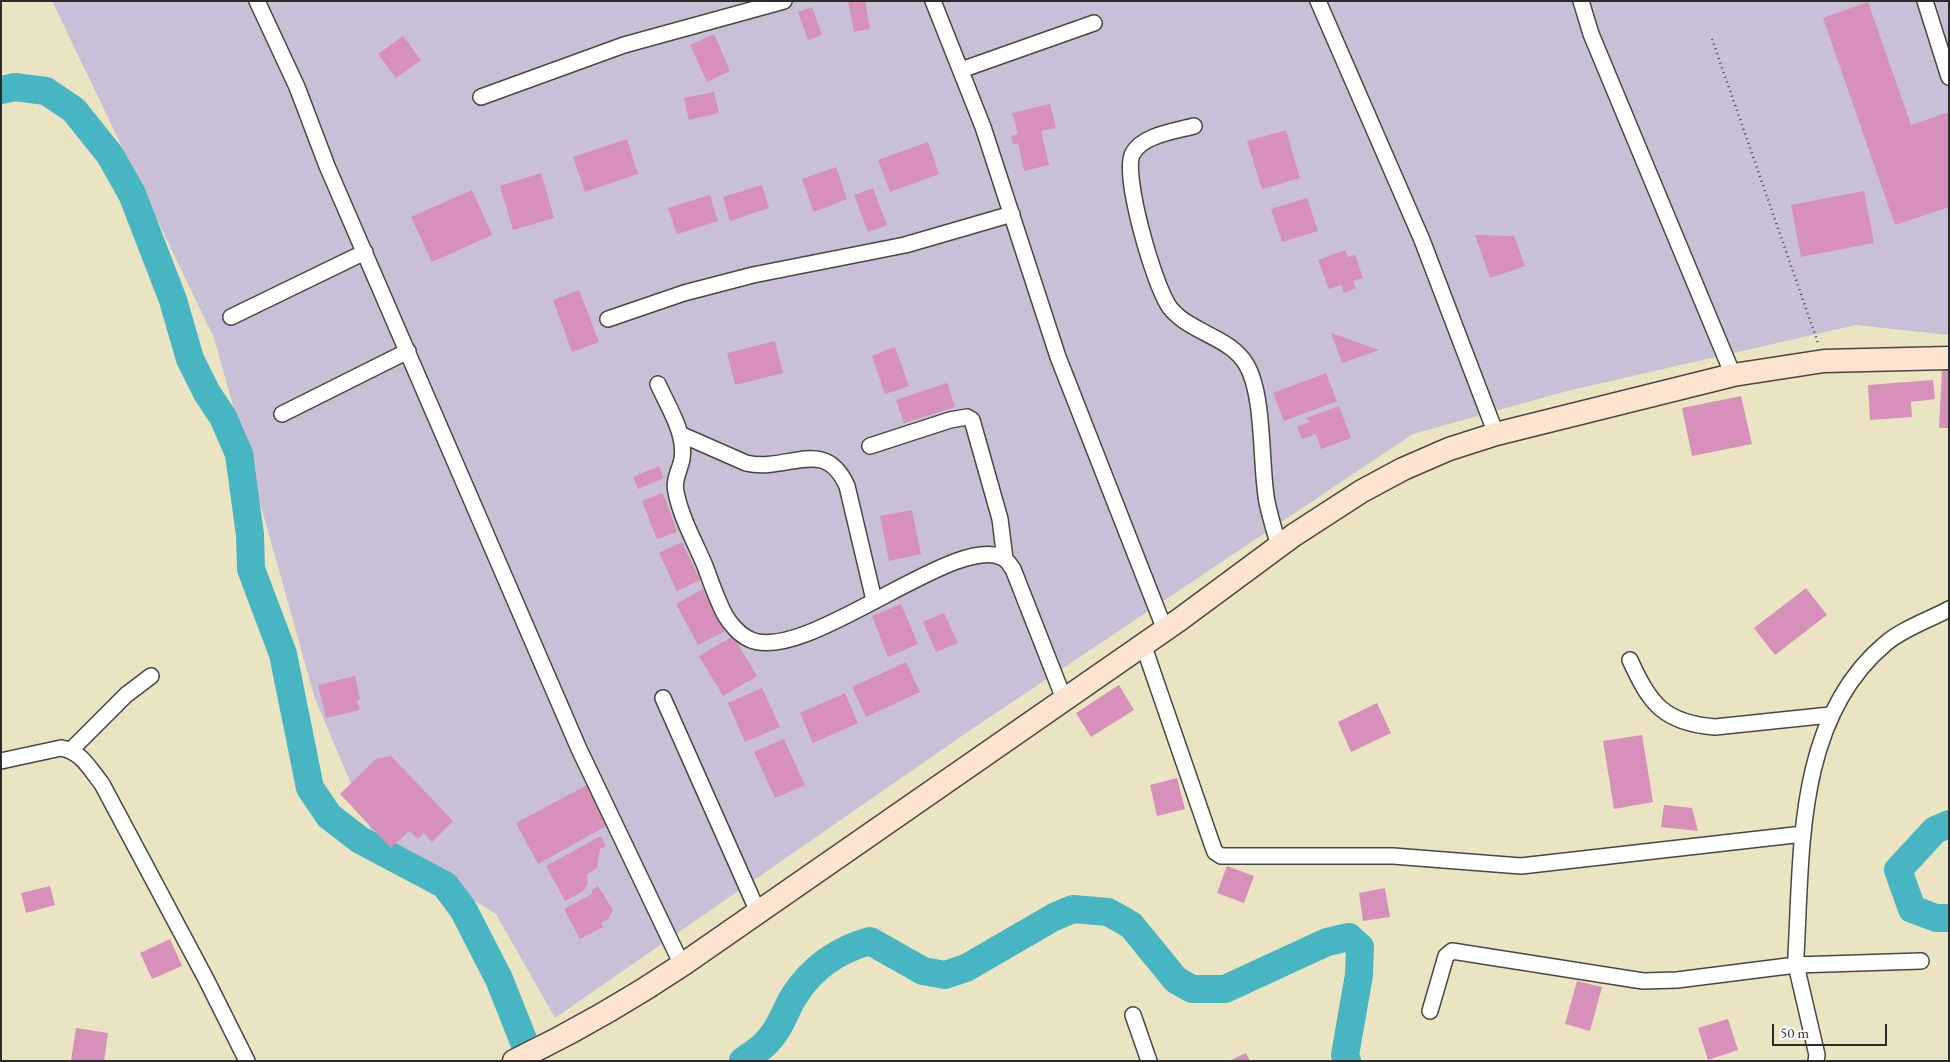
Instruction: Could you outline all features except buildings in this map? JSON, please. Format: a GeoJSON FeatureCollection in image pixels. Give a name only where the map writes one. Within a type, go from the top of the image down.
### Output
{"type":"FeatureCollection","features":[{"type":"Feature","properties":{"kind":"main road"},"geometry":{"type":"LineString","coordinates":[[514,1061],[555,1041],[635,996],[682,965],[1165,630],[1279,546],[1362,491],[1395,474],[1449,449],[1496,434],[1733,375],[1824,361],[1949,358]]}},
{"type":"Feature","properties":{"kind":"street"},"geometry":{"type":"LineString","coordinates":[[257,1],[297,87],[327,166],[579,748],[682,965]]}},
{"type":"Feature","properties":{"kind":"street"},"geometry":{"type":"LineString","coordinates":[[481,97],[624,45],[784,1]]}},
{"type":"Feature","properties":{"kind":"street"},"geometry":{"type":"LineString","coordinates":[[933,1],[983,127],[1058,357],[1165,630]]}},
{"type":"Feature","properties":{"kind":"street"},"geometry":{"type":"LineString","coordinates":[[1318,1],[1422,240],[1496,434]]}},
{"type":"Feature","properties":{"kind":"street"},"geometry":{"type":"LineString","coordinates":[[1580,1],[1591,34],[1733,375]]}},
{"type":"Feature","properties":{"kind":"street"},"geometry":{"type":"LineString","coordinates":[[1925,1],[1949,77]]}},
{"type":"Feature","properties":{"kind":"street"},"geometry":{"type":"LineString","coordinates":[[961,70],[1094,23]]}},
{"type":"Feature","properties":{"kind":"street"},"geometry":{"type":"LineString","coordinates":[[1194,126],[1145,142],[1132,153],[1129,169],[1146,250],[1159,288],[1170,308],[1182,320],[1236,351],[1246,364],[1251,375],[1260,428],[1267,502],[1279,546]]}},
{"type":"Feature","properties":{"kind":"street"},"geometry":{"type":"LineString","coordinates":[[608,320],[710,286],[762,273],[905,245],[1012,214]]}},
{"type":"Feature","properties":{"kind":"street"},"geometry":{"type":"LineString","coordinates":[[231,317],[365,252]]}},
{"type":"Feature","properties":{"kind":"street"},"geometry":{"type":"LineString","coordinates":[[282,414],[408,351]]}},
{"type":"Feature","properties":{"kind":"street"},"geometry":{"type":"LineString","coordinates":[[658,384],[680,434],[682,459],[676,474],[675,490],[681,510],[726,616],[749,639],[765,643],[794,639],[839,620],[874,600],[957,560],[986,555],[1005,559]]}},
{"type":"Feature","properties":{"kind":"street"},"geometry":{"type":"LineString","coordinates":[[870,446],[950,420],[967,417],[972,420],[1000,519],[1005,559],[1013,569],[1064,699]]}},
{"type":"Feature","properties":{"kind":"street"},"geometry":{"type":"LineString","coordinates":[[680,434],[752,465],[758,466],[818,459],[829,462],[840,470],[847,486],[874,600]]}},
{"type":"Feature","properties":{"kind":"street"},"geometry":{"type":"LineString","coordinates":[[1816,1061],[1817,1055],[1796,965],[1803,834],[1814,764],[1830,715],[1856,673],[1887,642],[1949,609]]}},
{"type":"Feature","properties":{"kind":"street"},"geometry":{"type":"LineString","coordinates":[[1143,644],[1212,844],[1215,852],[1221,856],[1393,856],[1521,866],[1803,834]]}},
{"type":"Feature","properties":{"kind":"street"},"geometry":{"type":"LineString","coordinates":[[1630,660],[1644,691],[1658,708],[1700,725],[1715,727],[1830,715]]}},
{"type":"Feature","properties":{"kind":"street"},"geometry":{"type":"LineString","coordinates":[[71,750],[126,696],[151,676]]}},
{"type":"Feature","properties":{"kind":"street"},"geometry":{"type":"LineString","coordinates":[[663,698],[758,912]]}},
{"type":"Feature","properties":{"kind":"street"},"geometry":{"type":"LineString","coordinates":[[1,761],[61,748],[71,750],[82,758],[102,784],[206,979],[247,1061]]}},
{"type":"Feature","properties":{"kind":"street"},"geometry":{"type":"LineString","coordinates":[[1430,1011],[1446,956],[1452,951],[1643,981],[1677,980],[1796,965],[1922,961]]}},
{"type":"Feature","properties":{"kind":"street"},"geometry":{"type":"LineString","coordinates":[[1133,1015],[1149,1061]]}},
{"type":"Feature","properties":{"kind":"path"},"geometry":{"type":"LineString","coordinates":[[1712,39],[1824,361]]}},
{"type":"Feature","properties":{"kind":"shaded area"},"geometry":{"type":"Polygon","coordinates":[[[52,1],[1949,1],[1949,335],[1856,325],[1567,391],[1413,434],[969,731],[555,1018],[496,914],[391,848],[372,833],[315,699],[214,338],[52,1]]]}},
{"type":"Feature","properties":{"kind":"waterway"},"geometry":{"type":"LineString","coordinates":[[1,90],[15,87],[46,91],[74,110],[110,155],[132,194],[173,300],[190,359],[207,393],[223,417],[239,454],[250,535],[251,569],[283,654],[310,788],[329,816],[360,840],[445,885],[463,909],[499,979],[524,1042]]}},
{"type":"Feature","properties":{"kind":"waterway"},"geometry":{"type":"LineString","coordinates":[[1949,824],[1935,830],[1898,870],[1912,909],[1936,918],[1949,918]]}},
{"type":"Feature","properties":{"kind":"waterway"},"geometry":{"type":"LineString","coordinates":[[743,1061],[772,1037],[794,996],[809,976],[827,961],[847,949],[870,941],[923,971],[945,975],[966,968],[1054,917],[1073,909],[1108,912],[1131,925],[1176,980],[1192,989],[1225,989],[1327,942],[1349,937],[1360,947],[1359,975],[1345,1055],[1347,1061]]}}]}
